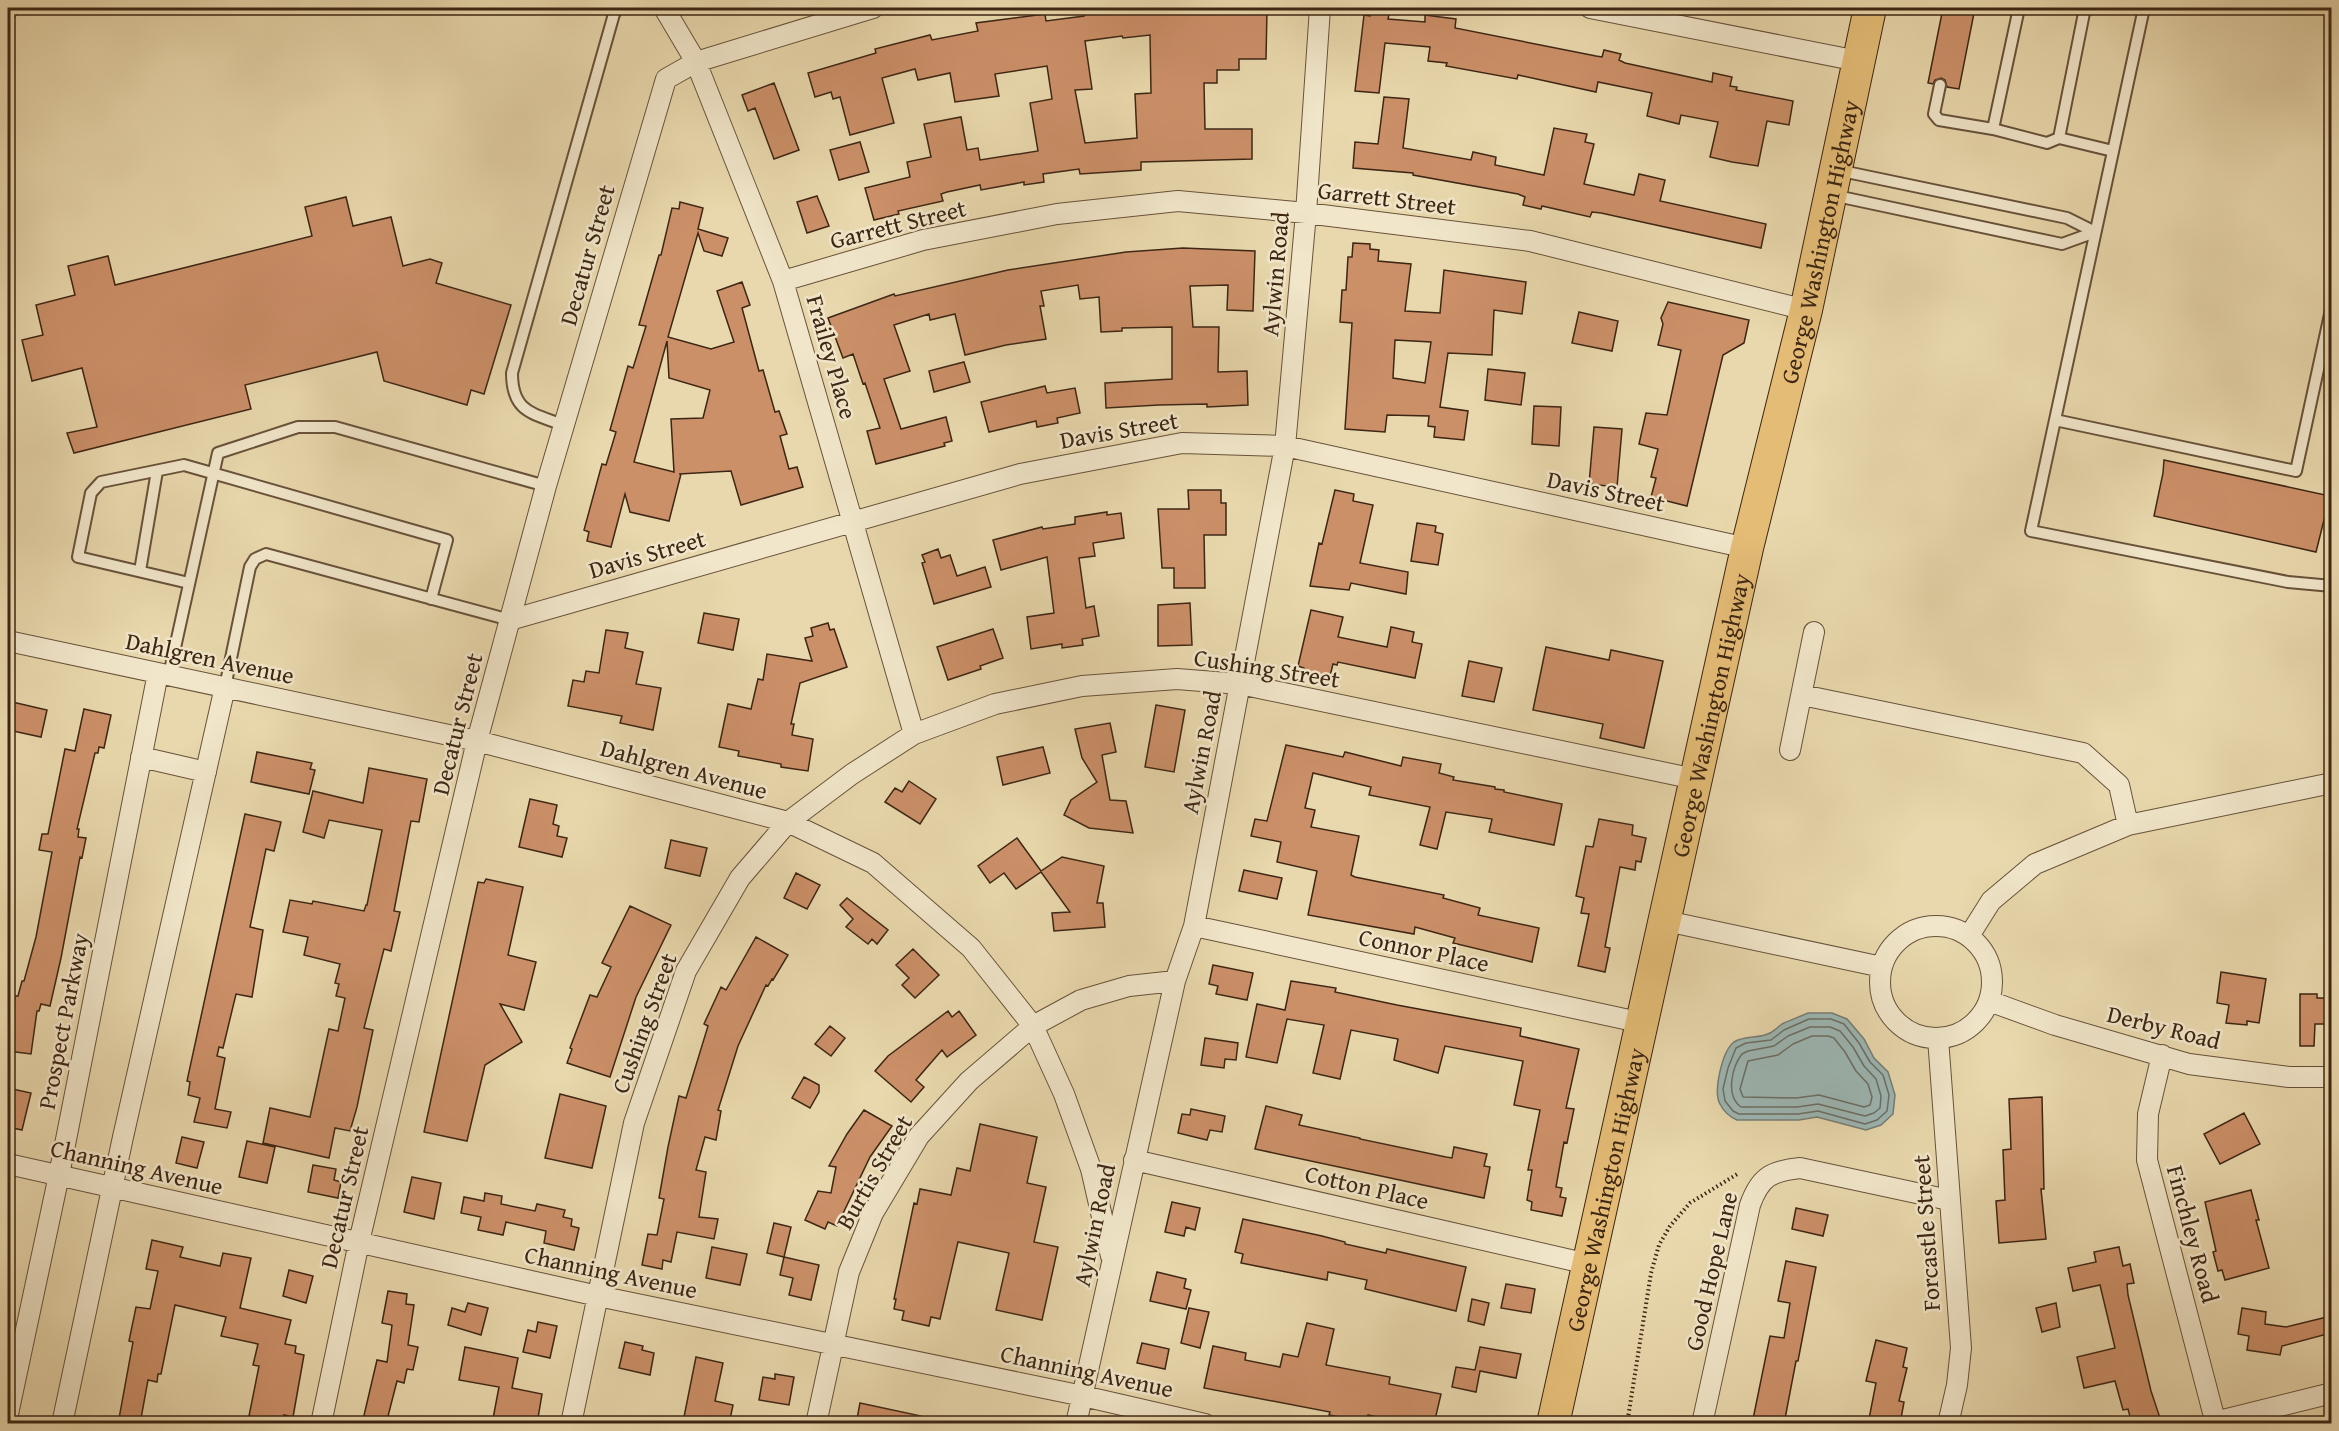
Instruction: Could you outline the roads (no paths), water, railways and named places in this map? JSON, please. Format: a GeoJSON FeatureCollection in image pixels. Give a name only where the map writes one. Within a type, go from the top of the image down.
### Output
{"type":"FeatureCollection","features":[{"type":"Feature","properties":{"kind":"main road","name":"George Washington Highway"},"geometry":{"type":"LineString","coordinates":[[1553,1424],[1747,548],[1806,310],[1870,8]]}},
{"type":"Feature","properties":{"kind":"street","name":"Frailey Place"},"geometry":{"type":"LineString","coordinates":[[664,8],[696,62],[783,281],[914,734]]}},
{"type":"Feature","properties":{"kind":"street","name":"Decatur Street"},"geometry":{"type":"LineString","coordinates":[[321,1424],[359,1242],[477,741],[546,486],[666,79],[696,62],[873,8]]}},
{"type":"Feature","properties":{"kind":"street","name":"Aylwin Road"},"geometry":{"type":"LineString","coordinates":[[1076,1424],[1175,981],[1194,926],[1285,446],[1306,213],[1320,8]]}},
{"type":"Feature","properties":{"kind":"street"},"geometry":{"type":"LineString","coordinates":[[1590,8],[1858,61]]}},
{"type":"Feature","properties":{"kind":"street","name":"Garrett Street"},"geometry":{"type":"LineString","coordinates":[[783,281],[922,240],[1057,214],[1178,201],[1306,213],[1530,241],[1806,310]]}},
{"type":"Feature","properties":{"kind":"street","name":"Davis Street"},"geometry":{"type":"LineString","coordinates":[[510,620],[1020,474],[1182,443],[1285,446],[1747,548]]}},
{"type":"Feature","properties":{"kind":"street"},"geometry":{"type":"LineString","coordinates":[[1790,750],[1814,632]]}},
{"type":"Feature","properties":{"kind":"street","name":"Dahlgren Avenue"},"geometry":{"type":"LineString","coordinates":[[8,642],[477,741],[789,822],[873,862],[971,948],[1033,1026],[1064,1094],[1091,1169],[1112,1261]]}},
{"type":"Feature","properties":{"kind":"street","name":"Prospect Parkway"},"geometry":{"type":"LineString","coordinates":[[8,1414],[141,757],[164,674]]}},
{"type":"Feature","properties":{"kind":"street","name":"Cushing Street"},"geometry":{"type":"LineString","coordinates":[[571,1424],[634,1123],[686,971],[740,878],[789,822],[852,774],[914,734],[994,704],[1082,686],[1177,679],[1240,684],[1695,779]]}},
{"type":"Feature","properties":{"kind":"street"},"geometry":{"type":"LineString","coordinates":[[62,1424],[225,687]]}},
{"type":"Feature","properties":{"kind":"street"},"geometry":{"type":"LineString","coordinates":[[1802,695],[2083,753],[2119,785],[2128,825]]}},
{"type":"Feature","properties":{"kind":"street"},"geometry":{"type":"LineString","coordinates":[[141,757],[206,772]]}},
{"type":"Feature","properties":{"kind":"street"},"geometry":{"type":"LineString","coordinates":[[1970,936],[1991,901],[2036,864],[2128,825],[2331,783]]}},
{"type":"Feature","properties":{"kind":"street"},"geometry":{"type":"LineString","coordinates":[[1666,921],[1882,967]]}},
{"type":"Feature","properties":{"kind":"street","name":"Connor Place"},"geometry":{"type":"LineString","coordinates":[[1194,926],[1643,1023]]}},
{"type":"Feature","properties":{"kind":"street"},"geometry":{"type":"LineString","coordinates":[[1935,926],[1953,928],[1970,936],[1982,950],[1990,966],[1992,983],[1989,1001],[1981,1016],[1969,1027],[1954,1035],[1938,1038],[1921,1036],[1905,1029],[1892,1017],[1883,1001],[1880,984],[1882,967],[1889,951],[1902,937],[1918,929],[1935,926]]}},
{"type":"Feature","properties":{"kind":"street","name":"Burtis Street"},"geometry":{"type":"LineString","coordinates":[[816,1424],[849,1272],[873,1213],[918,1136],[969,1081],[1033,1026],[1081,1000],[1129,986],[1175,981]]}},
{"type":"Feature","properties":{"kind":"street","name":"Derby Road"},"geometry":{"type":"LineString","coordinates":[[1989,1001],[2055,1025],[2188,1064],[2277,1076],[2331,1077]]}},
{"type":"Feature","properties":{"kind":"street","name":"Forcastle Street"},"geometry":{"type":"LineString","coordinates":[[1938,1038],[1961,1348],[1957,1385],[1948,1424]]}},
{"type":"Feature","properties":{"kind":"street","name":"Finchley Road"},"geometry":{"type":"LineString","coordinates":[[2162,1055],[2148,1114],[2147,1160],[2216,1423]]}},
{"type":"Feature","properties":{"kind":"street","name":"Cotton Place"},"geometry":{"type":"LineString","coordinates":[[1134,1160],[1588,1264]]}},
{"type":"Feature","properties":{"kind":"street","name":"Channing Avenue"},"geometry":{"type":"LineString","coordinates":[[8,1164],[598,1296],[1083,1395],[1205,1424]]}},
{"type":"Feature","properties":{"kind":"street","name":"Good Hope Lane"},"geometry":{"type":"LineString","coordinates":[[1702,1424],[1750,1205],[1760,1182],[1784,1170],[1800,1168],[1949,1200]]}},
{"type":"Feature","properties":{"kind":"street"},"geometry":{"type":"LineString","coordinates":[[2216,1423],[2331,1393]]}},
{"type":"Feature","properties":{"kind":"lane"},"geometry":{"type":"LineString","coordinates":[[564,425],[531,413],[519,404],[512,391],[512,373],[614,14],[618,8]]}},
{"type":"Feature","properties":{"kind":"lane"},"geometry":{"type":"LineString","coordinates":[[1993,129],[2019,8]]}},
{"type":"Feature","properties":{"kind":"lane"},"geometry":{"type":"LineString","coordinates":[[2060,138],[2085,8]]}},
{"type":"Feature","properties":{"kind":"lane"},"geometry":{"type":"LineString","coordinates":[[2144,8],[2031,531],[2289,582],[2331,586]]}},
{"type":"Feature","properties":{"kind":"lane"},"geometry":{"type":"LineString","coordinates":[[1940,85],[1934,114],[1940,120],[1993,129],[2047,142],[2060,138],[2113,151]]}},
{"type":"Feature","properties":{"kind":"lane"},"geometry":{"type":"LineString","coordinates":[[1833,182],[2062,244],[2095,232]]}},
{"type":"Feature","properties":{"kind":"lane"},"geometry":{"type":"LineString","coordinates":[[1833,182],[2067,219],[2095,232]]}},
{"type":"Feature","properties":{"kind":"lane"},"geometry":{"type":"LineString","coordinates":[[2055,420],[2296,471],[2331,305]]}},
{"type":"Feature","properties":{"kind":"lane"},"geometry":{"type":"LineString","coordinates":[[164,674],[189,583],[218,453],[298,427],[335,427],[546,486]]}},
{"type":"Feature","properties":{"kind":"lane"},"geometry":{"type":"LineString","coordinates":[[189,583],[78,557],[91,493],[101,482],[184,465],[212,475],[447,540],[431,599]]}},
{"type":"Feature","properties":{"kind":"lane"},"geometry":{"type":"LineString","coordinates":[[140,572],[157,471]]}},
{"type":"Feature","properties":{"kind":"lane"},"geometry":{"type":"LineString","coordinates":[[225,687],[250,567],[255,559],[266,554],[510,620]]}},
{"type":"Feature","properties":{"kind":"water"},"geometry":{"type":"Polygon","coordinates":[[[1808,1013],[1832,1013],[1847,1019],[1864,1039],[1874,1058],[1888,1072],[1895,1095],[1893,1114],[1881,1125],[1866,1130],[1817,1117],[1799,1120],[1737,1120],[1727,1114],[1722,1107],[1718,1098],[1718,1081],[1722,1062],[1734,1042],[1743,1038],[1766,1035],[1782,1024],[1808,1013]]]}}]}
